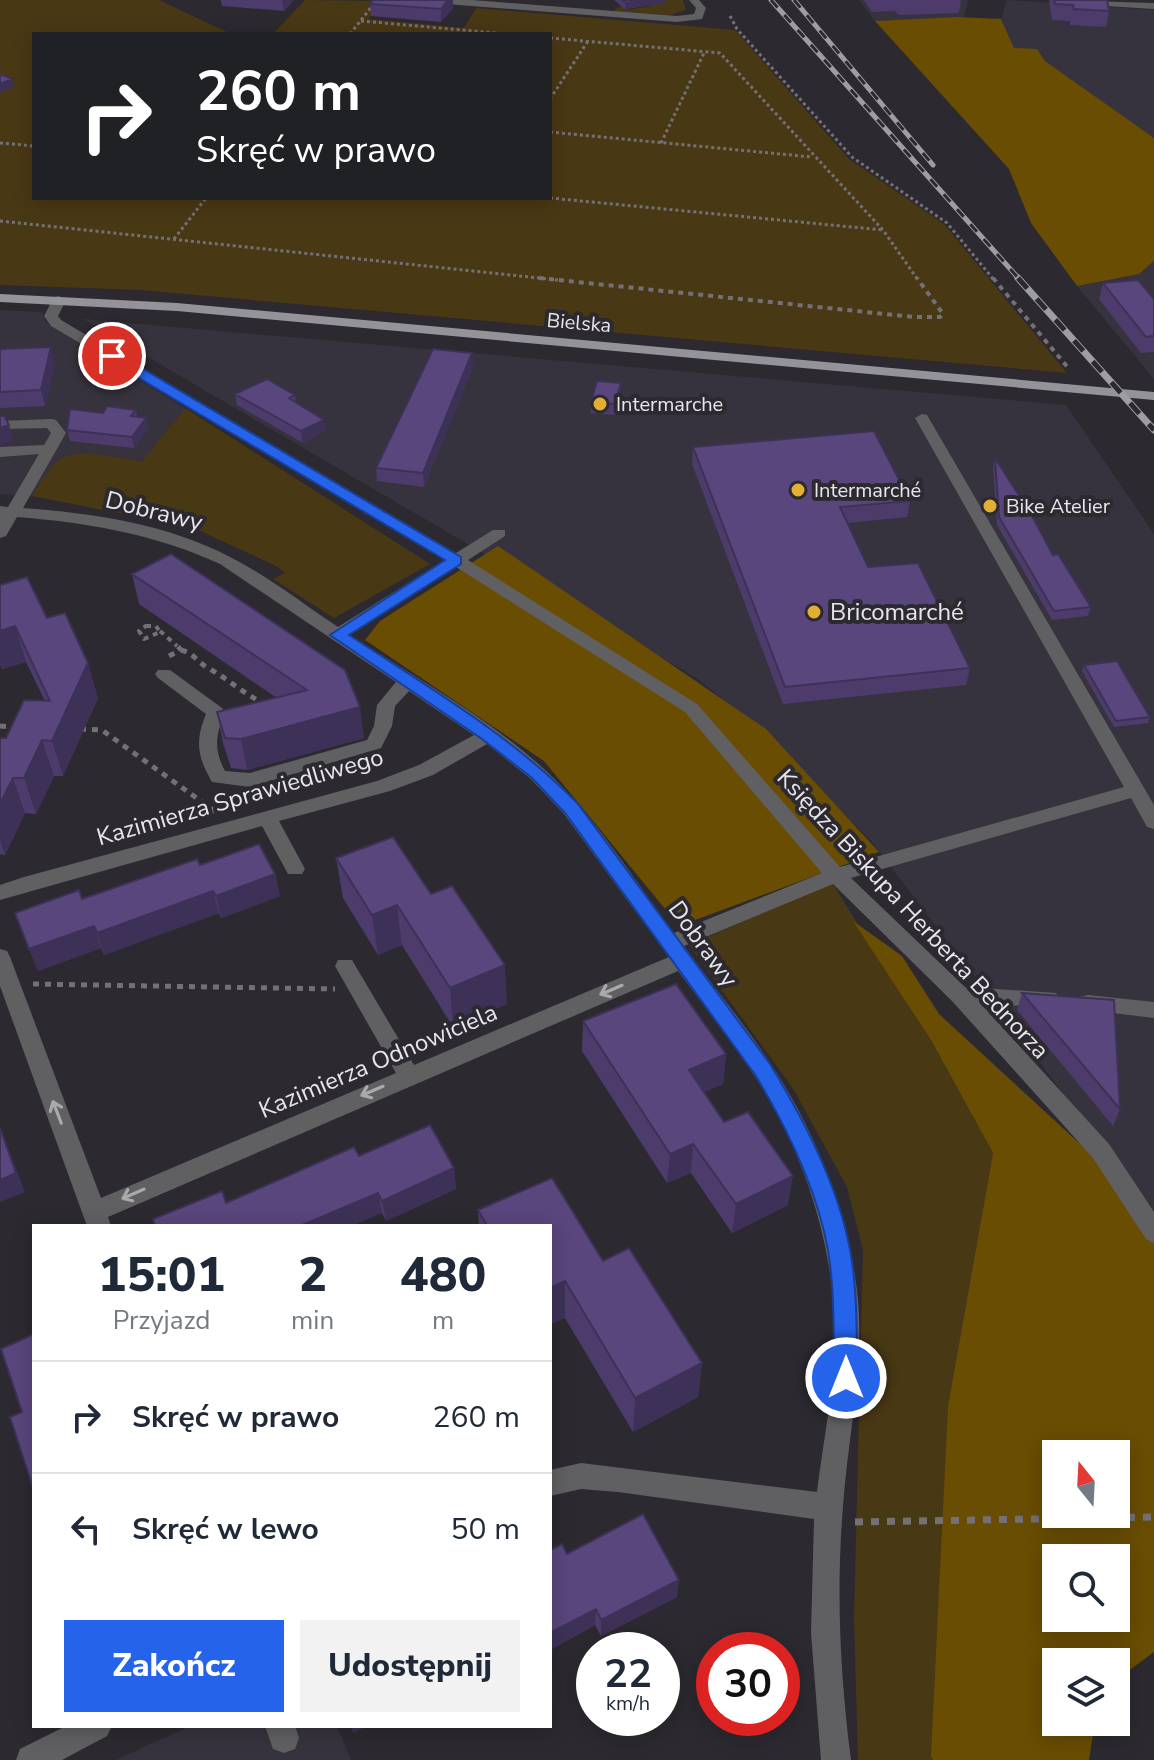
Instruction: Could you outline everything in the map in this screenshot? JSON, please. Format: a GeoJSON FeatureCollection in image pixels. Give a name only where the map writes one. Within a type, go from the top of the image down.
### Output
{"type":"FeatureCollection","features":[{"type":"Feature","properties":{"kind":"main road","name":"Bielska"},"geometry":{"type":"LineString","coordinates":[[0,298],[305,319],[1154,396]]}},
{"type":"Feature","properties":{"kind":"street"},"geometry":{"type":"LineString","coordinates":[[433,0],[540,4],[606,14],[677,19],[698,17],[702,13],[694,0]]}},
{"type":"Feature","properties":{"kind":"street"},"geometry":{"type":"LineString","coordinates":[[606,14],[614,0]]}},
{"type":"Feature","properties":{"kind":"street"},"geometry":{"type":"LineString","coordinates":[[1058,0],[1154,6]]}},
{"type":"Feature","properties":{"kind":"street","name":"Księdza Biskupa Herberta Bednorza"},"geometry":{"type":"LineString","coordinates":[[59,300],[51,316],[56,323],[456,560],[691,708],[836,875],[960,995],[1101,1151],[1154,1232]]}},
{"type":"Feature","properties":{"kind":"street"},"geometry":{"type":"LineString","coordinates":[[922,418],[1154,822]]}},
{"type":"Feature","properties":{"kind":"street"},"geometry":{"type":"LineString","coordinates":[[0,425],[51,423],[59,433],[52,449],[7,512],[0,533]]}},
{"type":"Feature","properties":{"kind":"street"},"geometry":{"type":"LineString","coordinates":[[0,452],[52,449]]}},
{"type":"Feature","properties":{"kind":"street","name":"Dobrawy"},"geometry":{"type":"LineString","coordinates":[[7,512],[107,524],[194,545],[226,561],[488,735],[538,774],[571,809],[763,1070],[807,1152],[829,1213],[839,1249],[846,1309],[846,1378],[828,1507],[826,1636],[836,1760]]}},
{"type":"Feature","properties":{"kind":"street"},"geometry":{"type":"LineString","coordinates":[[338,635],[499,533]]}},
{"type":"Feature","properties":{"kind":"street"},"geometry":{"type":"LineString","coordinates":[[164,674],[216,712],[205,736],[205,755],[219,777],[250,780],[374,744],[383,726],[386,705],[408,680]]}},
{"type":"Feature","properties":{"kind":"street","name":"Kazimierza Sprawiedliwego"},"geometry":{"type":"LineString","coordinates":[[0,893],[383,786],[426,770],[488,735]]}},
{"type":"Feature","properties":{"kind":"street","name":"Kazimierza Odnowiciela"},"geometry":{"type":"LineString","coordinates":[[97,1219],[836,875],[1134,791]]}},
{"type":"Feature","properties":{"kind":"street"},"geometry":{"type":"LineString","coordinates":[[268,818],[295,869]]}},
{"type":"Feature","properties":{"kind":"street"},"geometry":{"type":"LineString","coordinates":[[0,957],[97,1219]]}},
{"type":"Feature","properties":{"kind":"street"},"geometry":{"type":"LineString","coordinates":[[345,966],[409,1076]]}},
{"type":"Feature","properties":{"kind":"street"},"geometry":{"type":"LineString","coordinates":[[960,995],[1010,996],[1154,1010]]}},
{"type":"Feature","properties":{"kind":"street"},"geometry":{"type":"LineString","coordinates":[[552,1483],[581,1476],[618,1479],[828,1507]]}},
{"type":"Feature","properties":{"kind":"street"},"geometry":{"type":"LineString","coordinates":[[31,1760],[93,1728]]}},
{"type":"Feature","properties":{"kind":"path"},"geometry":{"type":"LineString","coordinates":[[352,32],[377,0]]}},
{"type":"Feature","properties":{"kind":"path"},"geometry":{"type":"LineString","coordinates":[[730,16],[737,29],[852,157],[947,223],[1076,377]]}},
{"type":"Feature","properties":{"kind":"path"},"geometry":{"type":"LineString","coordinates":[[361,21],[485,32]]}},
{"type":"Feature","properties":{"kind":"path"},"geometry":{"type":"LineString","coordinates":[[0,221],[914,317],[940,317],[943,314],[941,307],[883,230],[720,53],[552,38]]}},
{"type":"Feature","properties":{"kind":"path"},"geometry":{"type":"LineString","coordinates":[[552,96],[588,41]]}},
{"type":"Feature","properties":{"kind":"path"},"geometry":{"type":"LineString","coordinates":[[661,143],[705,51]]}},
{"type":"Feature","properties":{"kind":"path"},"geometry":{"type":"LineString","coordinates":[[552,132],[814,158]]}},
{"type":"Feature","properties":{"kind":"path"},"geometry":{"type":"LineString","coordinates":[[0,143],[32,146]]}},
{"type":"Feature","properties":{"kind":"path"},"geometry":{"type":"LineString","coordinates":[[552,198],[883,230]]}},
{"type":"Feature","properties":{"kind":"path"},"geometry":{"type":"LineString","coordinates":[[174,239],[204,200]]}},
{"type":"Feature","properties":{"kind":"path"},"geometry":{"type":"LineString","coordinates":[[160,631],[151,638],[144,639],[139,634],[140,629],[150,626],[166,633],[181,650],[153,665],[164,674]]}},
{"type":"Feature","properties":{"kind":"path"},"geometry":{"type":"LineString","coordinates":[[0,726],[29,728]]}},
{"type":"Feature","properties":{"kind":"path"},"geometry":{"type":"LineString","coordinates":[[73,729],[102,730],[236,827]]}},
{"type":"Feature","properties":{"kind":"path"},"geometry":{"type":"LineString","coordinates":[[8,983],[313,991],[358,988]]}},
{"type":"Feature","properties":{"kind":"path"},"geometry":{"type":"LineString","coordinates":[[828,1507],[855,1522],[1154,1517]]}},
{"type":"Feature","properties":{"kind":"shaded area"},"geometry":{"type":"Polygon","coordinates":[[[0,0],[159,0],[227,32],[32,32],[32,200],[552,200],[552,32],[275,32],[305,0],[382,1],[369,19],[464,28],[476,8],[735,30],[849,159],[944,224],[1067,373],[141,290],[0,285],[0,0]]]}},
{"type":"Feature","properties":{"kind":"shaded area"},"geometry":{"type":"Polygon","coordinates":[[[656,0],[683,0],[686,10],[670,15],[613,11],[621,6],[627,10],[651,6],[656,0]]]}},
{"type":"Feature","properties":{"kind":"shaded area"},"geometry":{"type":"Polygon","coordinates":[[[859,0],[968,0],[964,17],[875,21],[859,0]]]}},
{"type":"Feature","properties":{"kind":"shaded area"},"geometry":{"type":"Polygon","coordinates":[[[1007,0],[1154,10],[1154,138],[1045,61],[1037,49],[1014,49],[1001,19],[1007,0]]]}},
{"type":"Feature","properties":{"kind":"shaded area"},"geometry":{"type":"Polygon","coordinates":[[[957,17],[1001,19],[1014,48],[1037,49],[1045,61],[1154,138],[1154,261],[1139,274],[1077,286],[1031,223],[1009,169],[875,21],[957,17]]]}},
{"type":"Feature","properties":{"kind":"shaded area"},"geometry":{"type":"Polygon","coordinates":[[[1154,261],[1154,379],[1077,286],[1139,274],[1154,261]]]}},
{"type":"Feature","properties":{"kind":"shaded area"},"geometry":{"type":"Polygon","coordinates":[[[0,310],[42,312],[45,321],[56,329],[185,408],[142,461],[77,454],[55,463],[32,496],[0,494],[0,310]]]}},
{"type":"Feature","properties":{"kind":"shaded area"},"geometry":{"type":"Polygon","coordinates":[[[83,319],[1066,405],[1154,534],[1154,1241],[1126,1176],[872,842],[759,728],[695,677],[83,319]]]}},
{"type":"Feature","properties":{"kind":"shaded area"},"geometry":{"type":"Polygon","coordinates":[[[185,408],[430,564],[334,618],[273,579],[285,573],[278,567],[194,528],[32,496],[45,475],[62,458],[96,454],[142,461],[185,408]]]}},
{"type":"Feature","properties":{"kind":"shaded area"},"geometry":{"type":"Polygon","coordinates":[[[498,546],[766,729],[879,852],[679,926],[544,761],[365,640],[380,621],[498,546]]]}},
{"type":"Feature","properties":{"kind":"shaded area"},"geometry":{"type":"Polygon","coordinates":[[[832,883],[931,1040],[993,1153],[948,1406],[933,1760],[858,1760],[854,1620],[863,1250],[847,1187],[794,1090],[689,945],[832,883]]]}},
{"type":"Feature","properties":{"kind":"shaded area"},"geometry":{"type":"Polygon","coordinates":[[[853,921],[902,956],[939,1014],[1078,1142],[1126,1176],[1154,1241],[1154,1652],[1130,1670],[1130,1648],[1042,1648],[1042,1736],[1093,1736],[1089,1760],[933,1760],[931,1756],[948,1406],[993,1153],[931,1040],[853,921]]]}},
{"type":"Feature","properties":{"kind":"shaded area"},"geometry":{"type":"Polygon","coordinates":[[[186,1728],[338,1728],[351,1760],[116,1760],[186,1728]]]}},
{"type":"Feature","properties":{"kind":"building"},"geometry":{"type":"Polygon","coordinates":[[[373,0],[448,0],[441,9],[370,4],[373,0]]]}},
{"type":"Feature","properties":{"kind":"building"},"geometry":{"type":"Polygon","coordinates":[[[1054,0],[1107,0],[1109,11],[1074,9],[1073,5],[1055,4],[1054,0]]]}},
{"type":"Feature","properties":{"kind":"building"},"geometry":{"type":"Polygon","coordinates":[[[0,74],[12,79],[0,84],[0,74]]]}},
{"type":"Feature","properties":{"kind":"building"},"geometry":{"type":"Polygon","coordinates":[[[1138,280],[1154,299],[1154,336],[1146,337],[1103,283],[1138,280]]]}},
{"type":"Feature","properties":{"kind":"building"},"geometry":{"type":"Polygon","coordinates":[[[51,347],[41,390],[0,392],[0,349],[51,347]]]}},
{"type":"Feature","properties":{"kind":"building"},"geometry":{"type":"Polygon","coordinates":[[[433,349],[472,353],[423,473],[376,468],[433,349]]]}},
{"type":"Feature","properties":{"kind":"building"},"geometry":{"type":"Polygon","coordinates":[[[267,379],[295,395],[289,398],[324,420],[301,431],[235,394],[267,379]]]}},
{"type":"Feature","properties":{"kind":"building"},"geometry":{"type":"Polygon","coordinates":[[[597,381],[621,383],[615,404],[591,402],[597,381]]]}},
{"type":"Feature","properties":{"kind":"building"},"geometry":{"type":"Polygon","coordinates":[[[107,406],[136,410],[131,416],[146,418],[132,437],[67,430],[70,409],[103,413],[107,406]]]}},
{"type":"Feature","properties":{"kind":"building"},"geometry":{"type":"Polygon","coordinates":[[[0,416],[4,416],[9,425],[0,428],[0,416]]]}},
{"type":"Feature","properties":{"kind":"building"},"geometry":{"type":"Polygon","coordinates":[[[874,431],[910,501],[840,507],[868,567],[918,563],[970,668],[785,687],[693,447],[874,431]]]}},
{"type":"Feature","properties":{"kind":"building"},"geometry":{"type":"Polygon","coordinates":[[[995,458],[1053,555],[1058,554],[1091,607],[1054,611],[999,517],[995,458]]]}},
{"type":"Feature","properties":{"kind":"building"},"geometry":{"type":"Polygon","coordinates":[[[171,554],[345,670],[360,707],[241,739],[225,738],[217,712],[307,690],[132,574],[171,554]]]}},
{"type":"Feature","properties":{"kind":"building"},"geometry":{"type":"Polygon","coordinates":[[[27,577],[47,618],[65,613],[88,663],[52,741],[42,740],[24,778],[13,778],[0,804],[0,738],[6,738],[24,700],[50,701],[15,626],[0,631],[0,585],[27,577]]]}},
{"type":"Feature","properties":{"kind":"building"},"geometry":{"type":"Polygon","coordinates":[[[1117,661],[1150,717],[1116,721],[1084,665],[1117,661]]]}},
{"type":"Feature","properties":{"kind":"building"},"geometry":{"type":"Polygon","coordinates":[[[393,837],[431,894],[452,886],[505,965],[450,988],[397,905],[372,915],[336,858],[393,837]]]}},
{"type":"Feature","properties":{"kind":"building"},"geometry":{"type":"Polygon","coordinates":[[[259,844],[275,874],[216,896],[213,891],[97,933],[94,926],[29,949],[15,913],[79,890],[82,899],[197,859],[200,865],[259,844]]]}},
{"type":"Feature","properties":{"kind":"building"},"geometry":{"type":"Polygon","coordinates":[[[676,984],[726,1054],[689,1070],[724,1122],[748,1112],[793,1176],[736,1204],[693,1144],[670,1154],[583,1021],[676,984]]]}},
{"type":"Feature","properties":{"kind":"building"},"geometry":{"type":"Polygon","coordinates":[[[1022,993],[1114,1000],[1120,1109],[1022,993]]]}},
{"type":"Feature","properties":{"kind":"building"},"geometry":{"type":"Polygon","coordinates":[[[430,1125],[454,1168],[382,1201],[378,1193],[305,1224],[154,1224],[153,1219],[222,1191],[226,1203],[354,1147],[359,1156],[430,1125]]]}},
{"type":"Feature","properties":{"kind":"building"},"geometry":{"type":"Polygon","coordinates":[[[0,1128],[16,1173],[0,1180],[0,1128]]]}},
{"type":"Feature","properties":{"kind":"building"},"geometry":{"type":"Polygon","coordinates":[[[552,1178],[603,1261],[629,1248],[702,1363],[635,1398],[565,1281],[552,1287],[552,1224],[486,1224],[478,1210],[552,1178]]]}},
{"type":"Feature","properties":{"kind":"building"},"geometry":{"type":"Polygon","coordinates":[[[32,1335],[32,1485],[10,1417],[22,1412],[1,1349],[32,1335]]]}},
{"type":"Feature","properties":{"kind":"building"},"geometry":{"type":"Polygon","coordinates":[[[643,1514],[679,1580],[601,1620],[596,1609],[552,1632],[552,1549],[562,1544],[567,1554],[643,1514]]]}},
{"type":"Feature","properties":{"kind":"railway"},"geometry":{"type":"LineString","coordinates":[[771,0],[1020,280]]}},
{"type":"Feature","properties":{"kind":"railway"},"geometry":{"type":"LineString","coordinates":[[794,0],[933,165]]}},
{"type":"Feature","properties":{"kind":"railway"},"geometry":{"type":"LineString","coordinates":[[1018,278],[1154,430]]}},
{"type":"Feature","properties":{"kind":"place","name":"Intermarche"},"geometry":{"type":"Point","coordinates":[600,404]}},
{"type":"Feature","properties":{"kind":"place","name":"Intermarché"},"geometry":{"type":"Point","coordinates":[798,490]}},
{"type":"Feature","properties":{"kind":"place","name":"Bike Atelier"},"geometry":{"type":"Point","coordinates":[990,506]}},
{"type":"Feature","properties":{"kind":"place","name":"Bricomarché"},"geometry":{"type":"Point","coordinates":[814,612]}},
{"type":"Feature","properties":{"kind":"route"},"geometry":{"type":"LineString","coordinates":[[112,356],[456,560],[338,635],[488,735],[538,774],[571,809],[763,1070],[807,1152],[826,1201],[839,1249],[846,1309],[846,1378]]}}]}
